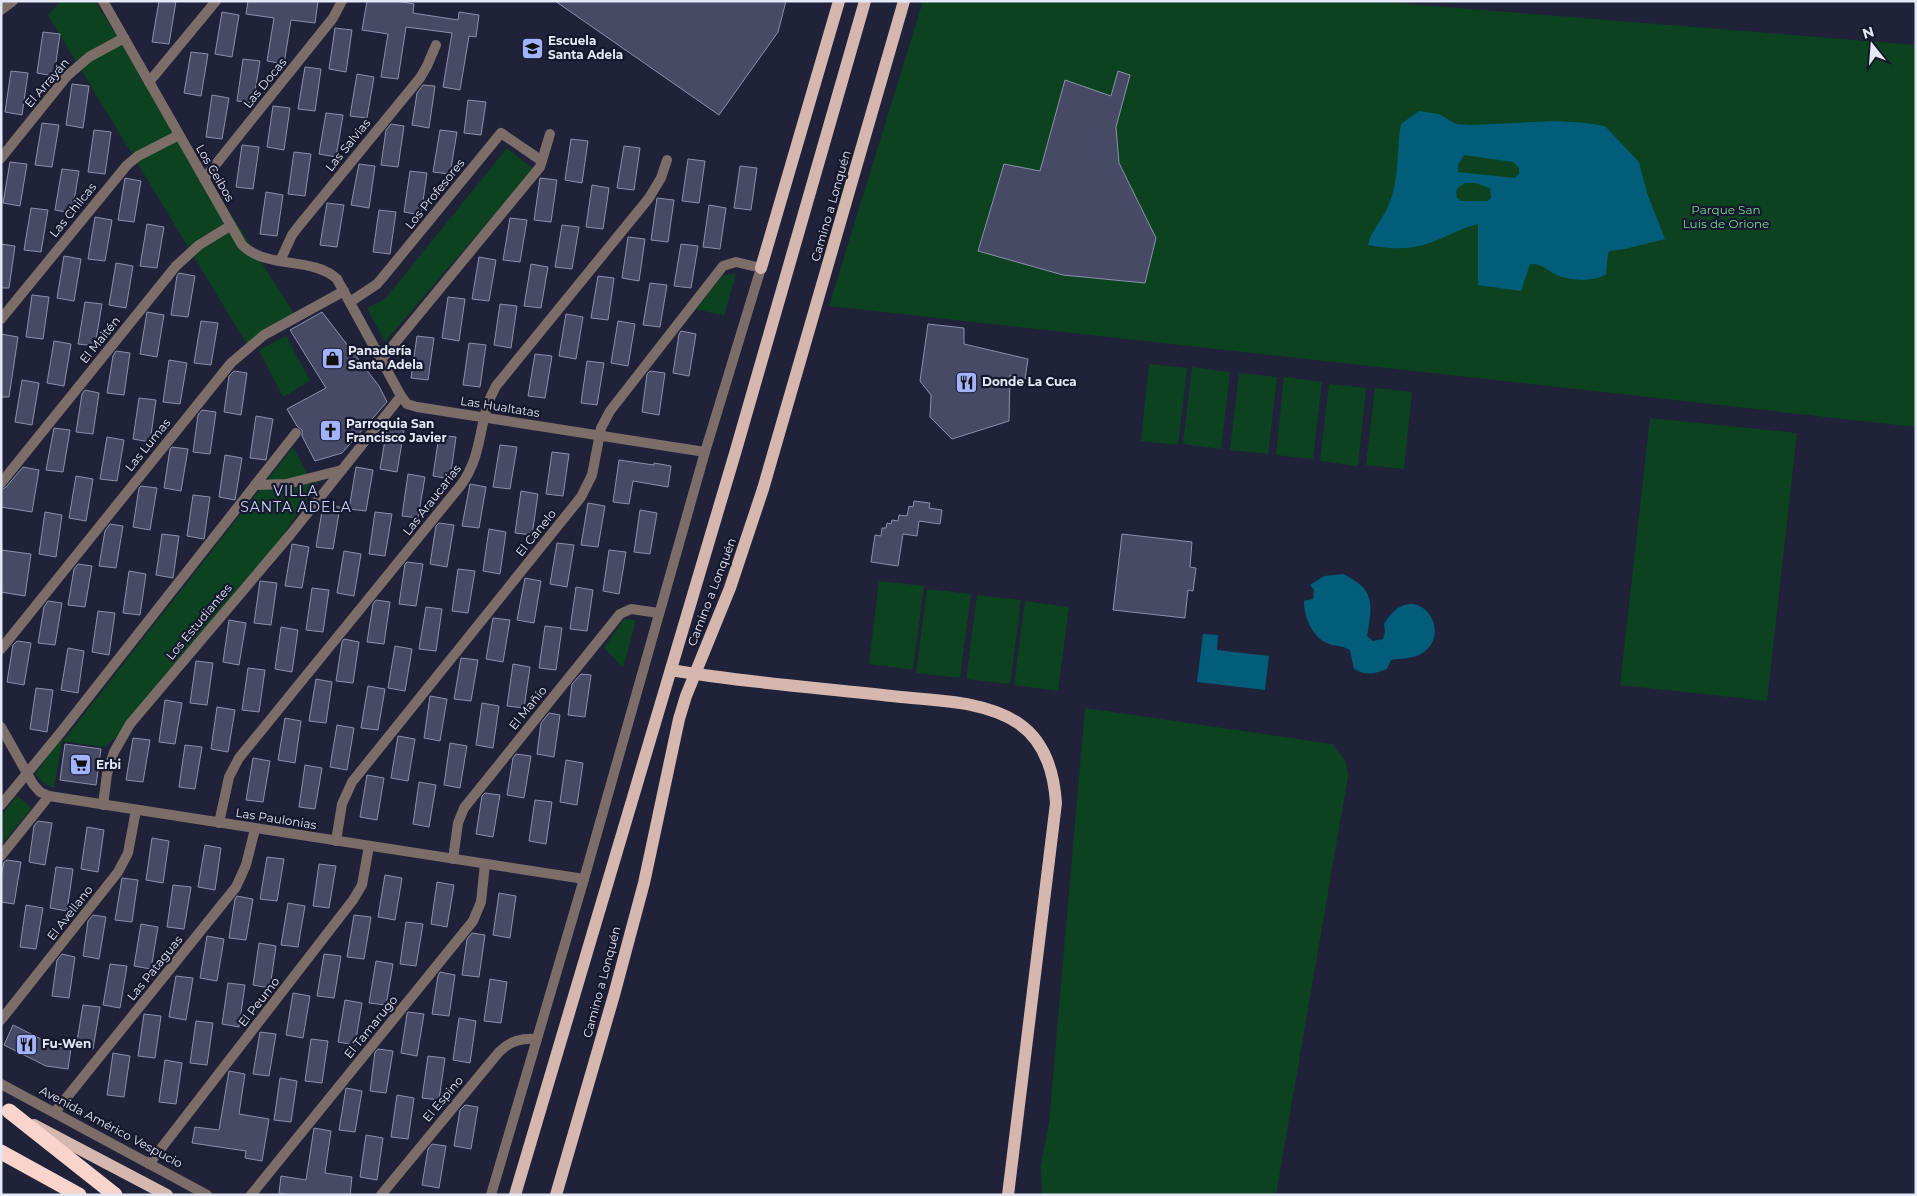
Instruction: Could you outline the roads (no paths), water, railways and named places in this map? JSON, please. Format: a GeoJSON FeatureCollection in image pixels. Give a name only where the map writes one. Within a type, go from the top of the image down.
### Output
{"type":"FeatureCollection","features":[{"type":"Feature","properties":{"kind":"highway"},"geometry":{"type":"LineString","coordinates":[[5,1109],[115,1195]]}},
{"type":"Feature","properties":{"kind":"highway"},"geometry":{"type":"LineString","coordinates":[[1,1152],[80,1195]]}},
{"type":"Feature","properties":{"kind":"main road"},"geometry":{"type":"LineString","coordinates":[[761,268],[839,1]]}},
{"type":"Feature","properties":{"kind":"main road","name":"Camino a Lonquén"},"geometry":{"type":"LineString","coordinates":[[515,1195],[865,1]]}},
{"type":"Feature","properties":{"kind":"main road","name":"Camino a Lonquén"},"geometry":{"type":"LineString","coordinates":[[556,1195],[614,995],[644,883],[679,719],[730,588],[764,489],[904,1]]}},
{"type":"Feature","properties":{"kind":"main road"},"geometry":{"type":"LineString","coordinates":[[670,670],[983,708],[1008,717],[1019,724],[1029,732],[1043,751],[1053,775],[1056,803],[1008,1195]]}},
{"type":"Feature","properties":{"kind":"main road"},"geometry":{"type":"LineString","coordinates":[[5,1109],[167,1195]]}},
{"type":"Feature","properties":{"kind":"street"},"geometry":{"type":"LineString","coordinates":[[1,10],[13,1]]}},
{"type":"Feature","properties":{"kind":"street","name":"Los Ceibos"},"geometry":{"type":"LineString","coordinates":[[103,1],[242,245],[249,252],[264,258],[325,270],[336,279],[350,302]]}},
{"type":"Feature","properties":{"kind":"street"},"geometry":{"type":"LineString","coordinates":[[149,82],[216,1]]}},
{"type":"Feature","properties":{"kind":"street","name":"Las Docas"},"geometry":{"type":"LineString","coordinates":[[204,179],[333,18],[342,1]]}},
{"type":"Feature","properties":{"kind":"street","name":"El Arrayán"},"geometry":{"type":"LineString","coordinates":[[1,158],[67,76],[89,57],[124,38]]}},
{"type":"Feature","properties":{"kind":"street","name":"Las Salvias"},"geometry":{"type":"LineString","coordinates":[[280,261],[292,235],[298,227],[420,78],[436,45]]}},
{"type":"Feature","properties":{"kind":"street","name":"Los Profesores"},"geometry":{"type":"LineString","coordinates":[[350,302],[377,284],[501,133],[542,161]]}},
{"type":"Feature","properties":{"kind":"street"},"geometry":{"type":"LineString","coordinates":[[381,360],[540,167],[550,134]]}},
{"type":"Feature","properties":{"kind":"street","name":"Las Chilcas"},"geometry":{"type":"LineString","coordinates":[[1,319],[127,164],[138,156],[179,135]]}},
{"type":"Feature","properties":{"kind":"street","name":"Las Araucarias"},"geometry":{"type":"LineString","coordinates":[[219,823],[229,777],[240,758],[461,485],[475,460],[487,405],[496,386],[649,198],[661,178],[667,160]]}},
{"type":"Feature","properties":{"kind":"street","name":"El Maitén"},"geometry":{"type":"LineString","coordinates":[[1,483],[176,266],[199,244],[230,226]]}},
{"type":"Feature","properties":{"kind":"street","name":"El Canelo"},"geometry":{"type":"LineString","coordinates":[[336,841],[342,804],[348,788],[581,498],[592,475],[600,436],[607,415],[723,266],[736,262],[761,268]]}},
{"type":"Feature","properties":{"kind":"street"},"geometry":{"type":"LineString","coordinates":[[491,1195],[584,879],[658,613],[761,268]]}},
{"type":"Feature","properties":{"kind":"street","name":"Las Lumas"},"geometry":{"type":"LineString","coordinates":[[1,649],[231,363],[264,335],[344,290]]}},
{"type":"Feature","properties":{"kind":"street"},"geometry":{"type":"LineString","coordinates":[[350,302],[400,396]]}},
{"type":"Feature","properties":{"kind":"street","name":"Las Hualtatas"},"geometry":{"type":"LineString","coordinates":[[400,396],[412,406],[705,452]]}},
{"type":"Feature","properties":{"kind":"street","name":"Los Estudiantes"},"geometry":{"type":"LineString","coordinates":[[103,805],[107,774],[114,752],[130,724],[343,470],[400,396]]}},
{"type":"Feature","properties":{"kind":"street"},"geometry":{"type":"LineString","coordinates":[[1,805],[61,732],[296,433]]}},
{"type":"Feature","properties":{"kind":"street"},"geometry":{"type":"LineString","coordinates":[[255,485],[286,484],[343,470]]}},
{"type":"Feature","properties":{"kind":"street","name":"El Mañío"},"geometry":{"type":"LineString","coordinates":[[453,859],[458,823],[464,808],[620,614],[631,609],[658,613]]}},
{"type":"Feature","properties":{"kind":"street"},"geometry":{"type":"LineString","coordinates":[[1,727],[36,788],[49,796],[1,856]]}},
{"type":"Feature","properties":{"kind":"street","name":"Las Paulonias"},"geometry":{"type":"LineString","coordinates":[[49,796],[584,879]]}},
{"type":"Feature","properties":{"kind":"street","name":"El Avellano"},"geometry":{"type":"LineString","coordinates":[[1,1020],[118,872],[128,853],[136,810]]}},
{"type":"Feature","properties":{"kind":"street","name":"Las Pataguas"},"geometry":{"type":"LineString","coordinates":[[56,1112],[236,887],[246,865],[255,829]]}},
{"type":"Feature","properties":{"kind":"street","name":"El Peumo"},"geometry":{"type":"LineString","coordinates":[[149,1164],[353,900],[362,885],[368,846]]}},
{"type":"Feature","properties":{"kind":"street","name":"El Tamarugo"},"geometry":{"type":"LineString","coordinates":[[251,1195],[473,921],[481,902],[485,864]]}},
{"type":"Feature","properties":{"kind":"street","name":"El Espino"},"geometry":{"type":"LineString","coordinates":[[381,1195],[504,1046],[519,1040],[537,1039]]}},
{"type":"Feature","properties":{"kind":"street","name":"Avenida Américo Vespucio"},"geometry":{"type":"LineString","coordinates":[[1,1084],[208,1195]]}},
{"type":"Feature","properties":{"kind":"water"},"geometry":{"type":"Polygon","coordinates":[[[1419,111],[1439,114],[1456,124],[1555,121],[1605,126],[1639,162],[1647,193],[1665,239],[1610,251],[1608,253],[1606,274],[1596,278],[1577,280],[1564,278],[1542,266],[1530,264],[1521,291],[1478,285],[1478,224],[1434,242],[1413,247],[1393,248],[1368,245],[1372,234],[1387,209],[1395,184],[1401,124],[1419,111]],[[1464,155],[1458,165],[1458,172],[1515,178],[1519,174],[1519,168],[1513,162],[1464,155]],[[1465,183],[1456,191],[1457,198],[1461,201],[1487,201],[1491,198],[1490,188],[1475,183],[1465,183]]]}},
{"type":"Feature","properties":{"kind":"water"},"geometry":{"type":"Polygon","coordinates":[[[1343,574],[1361,586],[1366,592],[1370,606],[1367,636],[1373,641],[1383,639],[1385,632],[1384,624],[1395,610],[1407,604],[1418,605],[1426,611],[1433,620],[1435,631],[1432,642],[1424,652],[1413,657],[1391,660],[1387,669],[1366,673],[1354,669],[1350,650],[1332,645],[1320,638],[1311,628],[1304,608],[1304,601],[1313,599],[1314,590],[1310,585],[1324,576],[1343,574]]]}},
{"type":"Feature","properties":{"kind":"water"},"geometry":{"type":"Polygon","coordinates":[[[1203,634],[1218,635],[1217,650],[1269,656],[1265,690],[1197,682],[1203,634]]]}},
{"type":"Feature","properties":{"kind":"place","name":"Escuela Santa Adela"},"geometry":{"type":"Point","coordinates":[532,48]}},
{"type":"Feature","properties":{"kind":"place","name":"Panadería Santa Adela"},"geometry":{"type":"Point","coordinates":[332,358]}},
{"type":"Feature","properties":{"kind":"place","name":"Donde La Cuca"},"geometry":{"type":"Point","coordinates":[966,382]}},
{"type":"Feature","properties":{"kind":"place","name":"Parroquia San Francisco Javier"},"geometry":{"type":"Point","coordinates":[330,431]}},
{"type":"Feature","properties":{"kind":"place","name":"Erbi"},"geometry":{"type":"Point","coordinates":[80,765]}},
{"type":"Feature","properties":{"kind":"place","name":"Fu-Wen"},"geometry":{"type":"Point","coordinates":[26,1044]}},
{"type":"Feature","properties":{"kind":"district","name":"VILLA SANTA ADELA"},"geometry":{"type":"Point","coordinates":[296,500]}},
{"type":"Feature","properties":{"kind":"park label","name":"Parque San Luis de Orione"},"geometry":{"type":"Point","coordinates":[1726,217]}}]}
